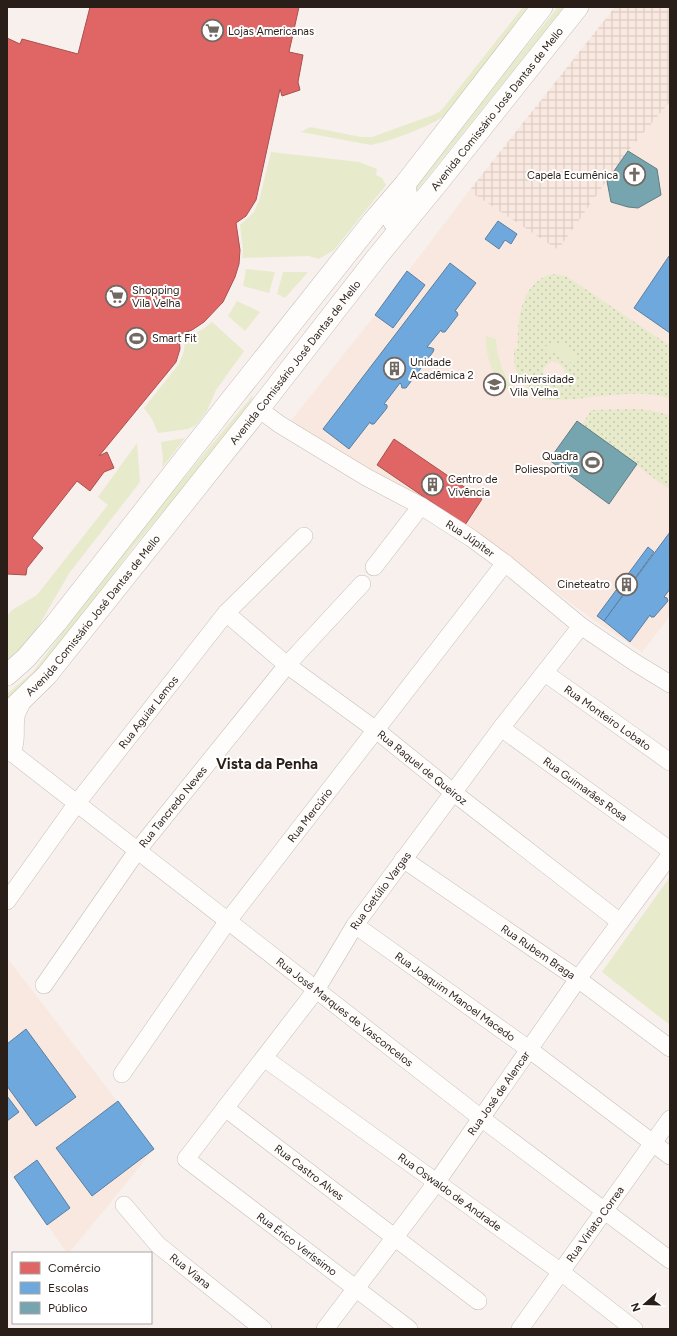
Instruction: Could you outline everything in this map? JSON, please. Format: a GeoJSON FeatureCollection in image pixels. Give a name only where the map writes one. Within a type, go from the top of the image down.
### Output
{"type":"FeatureCollection","features":[{"type":"Feature","properties":{"kind":"main road"},"geometry":{"type":"LineString","coordinates":[[7,675],[26,658],[56,623],[373,221],[405,184],[542,7]]}},
{"type":"Feature","properties":{"kind":"main road","name":"Avenida Comissário José Dantas de Mello"},"geometry":{"type":"LineString","coordinates":[[7,714],[47,675],[260,409],[369,266],[442,178],[578,7]]}},
{"type":"Feature","properties":{"kind":"street"},"geometry":{"type":"LineString","coordinates":[[369,266],[380,238],[406,205],[409,196],[408,189],[405,184]]}},
{"type":"Feature","properties":{"kind":"street","name":"Rua Júpiter"},"geometry":{"type":"LineString","coordinates":[[260,409],[279,424],[366,477],[421,506],[471,538],[506,563],[582,626],[634,662],[668,680]]}},
{"type":"Feature","properties":{"kind":"street"},"geometry":{"type":"LineString","coordinates":[[374,568],[421,506]]}},
{"type":"Feature","properties":{"kind":"street","name":"Rua Aguiar Lemos"},"geometry":{"type":"LineString","coordinates":[[7,901],[77,803],[226,613],[304,536]]}},
{"type":"Feature","properties":{"kind":"street","name":"Rua Mercúrio"},"geometry":{"type":"LineString","coordinates":[[122,1074],[227,922],[506,563]]}},
{"type":"Feature","properties":{"kind":"street","name":"Rua Tancredo Neves"},"geometry":{"type":"LineString","coordinates":[[44,985],[137,851],[287,665],[362,584]]}},
{"type":"Feature","properties":{"kind":"street","name":"Rua Raquel de Queiroz"},"geometry":{"type":"LineString","coordinates":[[226,613],[287,665],[376,730],[620,922]]}},
{"type":"Feature","properties":{"kind":"street","name":"Rua Getúlio Vargas"},"geometry":{"type":"LineString","coordinates":[[186,1159],[316,990],[355,925],[500,728],[582,626]]}},
{"type":"Feature","properties":{"kind":"street","name":"Rua Monteiro Lobato"},"geometry":{"type":"LineString","coordinates":[[545,673],[670,762]]}},
{"type":"Feature","properties":{"kind":"street"},"geometry":{"type":"LineString","coordinates":[[11,755],[16,742],[16,717],[24,699]]}},
{"type":"Feature","properties":{"kind":"street","name":"Rua Guimarães Rosa"},"geometry":{"type":"LineString","coordinates":[[500,728],[670,850]]}},
{"type":"Feature","properties":{"kind":"street","name":"Rua José Marques de Vasconcelos"},"geometry":{"type":"LineString","coordinates":[[11,755],[77,803],[227,922],[481,1118],[670,1260]]}},
{"type":"Feature","properties":{"kind":"street","name":"Rua José de Alencar"},"geometry":{"type":"LineString","coordinates":[[325,1329],[394,1236],[436,1183],[578,979],[670,855]]}},
{"type":"Feature","properties":{"kind":"street","name":"Rua Rubem Braga"},"geometry":{"type":"LineString","coordinates":[[403,859],[578,979],[670,1048]]}},
{"type":"Feature","properties":{"kind":"street","name":"Rua Joaquim Manoel Macedo"},"geometry":{"type":"LineString","coordinates":[[355,925],[530,1050],[670,1156]]}},
{"type":"Feature","properties":{"kind":"street","name":"Rua Oswaldo de Andrade"},"geometry":{"type":"LineString","coordinates":[[264,1058],[561,1272],[634,1329]]}},
{"type":"Feature","properties":{"kind":"street","name":"Rua Castro Alves"},"geometry":{"type":"LineString","coordinates":[[225,1108],[478,1301]]}},
{"type":"Feature","properties":{"kind":"street","name":"Rua Viriato Correa"},"geometry":{"type":"LineString","coordinates":[[523,1328],[670,1119]]}},
{"type":"Feature","properties":{"kind":"street","name":"Rua Érico Veríssimo"},"geometry":{"type":"LineString","coordinates":[[186,1159],[409,1329]]}},
{"type":"Feature","properties":{"kind":"street","name":"Rua Viana"},"geometry":{"type":"LineString","coordinates":[[124,1205],[158,1245],[263,1329]]}},
{"type":"Feature","properties":{"kind":"shaded area"},"geometry":{"type":"Polygon","coordinates":[[[615,7],[670,7],[670,102],[628,151],[558,250],[469,191],[615,7]]]}},
{"type":"Feature","properties":{"kind":"shaded area","name":"Universidade Vila Velha"},"geometry":{"type":"Polygon","coordinates":[[[670,102],[670,616],[642,652],[595,621],[475,532],[286,427],[375,315],[469,191],[558,250],[628,151],[670,102]]]}},
{"type":"Feature","properties":{"kind":"shaded area"},"geometry":{"type":"Polygon","coordinates":[[[7,958],[154,1149],[70,1252],[66,1252],[7,1167],[7,958]]]}},
{"type":"Feature","properties":{"kind":"green space"},"geometry":{"type":"Polygon","coordinates":[[[523,7],[530,7],[447,114],[441,118],[410,132],[371,145],[301,132],[310,127],[361,137],[372,137],[439,112],[523,7]]]}},
{"type":"Feature","properties":{"kind":"green space"},"geometry":{"type":"Polygon","coordinates":[[[558,7],[564,7],[417,190],[413,187],[558,7]]]}},
{"type":"Feature","properties":{"kind":"green space"},"geometry":{"type":"Polygon","coordinates":[[[271,152],[359,162],[377,169],[376,175],[382,178],[386,185],[334,250],[319,259],[309,256],[242,258],[243,249],[240,225],[254,212],[259,201],[271,152]]]}},
{"type":"Feature","properties":{"kind":"green space"},"geometry":{"type":"Polygon","coordinates":[[[246,269],[275,272],[269,293],[243,286],[246,269]]]}},
{"type":"Feature","properties":{"kind":"green space"},"geometry":{"type":"Polygon","coordinates":[[[283,272],[308,272],[285,298],[277,294],[283,272]]]}},
{"type":"Feature","properties":{"kind":"green space"},"geometry":{"type":"Polygon","coordinates":[[[553,274],[566,276],[670,346],[670,399],[649,394],[624,394],[553,400],[545,399],[529,390],[520,379],[517,372],[514,362],[514,348],[518,349],[518,327],[523,304],[527,294],[533,285],[542,278],[553,274]],[[561,344],[550,345],[547,349],[555,353],[566,364],[561,344]],[[553,361],[543,370],[543,375],[548,383],[553,384],[558,383],[562,379],[564,370],[561,365],[553,361]]]}},
{"type":"Feature","properties":{"kind":"green space"},"geometry":{"type":"Polygon","coordinates":[[[237,301],[260,312],[245,331],[228,316],[237,301]]]}},
{"type":"Feature","properties":{"kind":"green space"},"geometry":{"type":"Polygon","coordinates":[[[212,322],[244,351],[216,390],[207,411],[196,425],[188,429],[158,433],[152,419],[144,408],[179,364],[184,351],[185,338],[203,329],[212,322]]]}},
{"type":"Feature","properties":{"kind":"green space"},"geometry":{"type":"Polygon","coordinates":[[[486,336],[496,339],[501,365],[513,389],[503,389],[496,377],[488,357],[486,336]]]}},
{"type":"Feature","properties":{"kind":"green space"},"geometry":{"type":"Polygon","coordinates":[[[556,343],[567,346],[580,358],[566,364],[561,358],[549,350],[541,348],[556,343]]]}},
{"type":"Feature","properties":{"kind":"green space"},"geometry":{"type":"Polygon","coordinates":[[[253,395],[248,411],[134,546],[52,656],[7,700],[7,694],[33,672],[129,544],[253,395]]]}},
{"type":"Feature","properties":{"kind":"green space"},"geometry":{"type":"Polygon","coordinates":[[[639,409],[670,415],[670,490],[582,425],[591,410],[639,409]]]}},
{"type":"Feature","properties":{"kind":"green space"},"geometry":{"type":"Polygon","coordinates":[[[185,438],[162,468],[163,459],[161,442],[185,438]]]}},
{"type":"Feature","properties":{"kind":"green space"},"geometry":{"type":"Polygon","coordinates":[[[137,443],[140,482],[70,572],[32,637],[7,664],[7,616],[12,610],[37,595],[108,505],[98,497],[137,443]]]}},
{"type":"Feature","properties":{"kind":"green space"},"geometry":{"type":"Polygon","coordinates":[[[670,877],[670,1025],[602,972],[670,877]]]}},
{"type":"Feature","properties":{"kind":"building: Comércio","name":"Shopping Vila Velha"},"geometry":{"type":"Polygon","coordinates":[[[90,7],[299,7],[289,52],[303,55],[298,82],[300,90],[282,96],[280,89],[256,200],[246,216],[236,223],[240,250],[239,264],[235,277],[223,302],[204,322],[192,330],[179,335],[180,349],[176,362],[99,456],[107,452],[114,468],[104,472],[90,491],[77,481],[32,538],[43,548],[27,568],[26,575],[7,574],[7,38],[20,44],[22,39],[78,54],[90,7]]]}},
{"type":"Feature","properties":{"kind":"building: Comércio","name":"Centro de Vivência"},"geometry":{"type":"Polygon","coordinates":[[[394,439],[482,499],[465,525],[377,465],[394,439]]]}},
{"type":"Feature","properties":{"kind":"building: Escolas"},"geometry":{"type":"Polygon","coordinates":[[[498,221],[517,234],[511,244],[505,240],[499,249],[485,239],[498,221]]]}},
{"type":"Feature","properties":{"kind":"building: Escolas"},"geometry":{"type":"Polygon","coordinates":[[[669,256],[670,257],[670,333],[634,308],[669,256]]]}},
{"type":"Feature","properties":{"kind":"building: Escolas","name":"Unidade Acadêmica 2"},"geometry":{"type":"Polygon","coordinates":[[[450,263],[476,283],[455,311],[458,315],[445,332],[442,332],[441,330],[427,347],[434,349],[433,352],[406,388],[402,388],[400,383],[384,404],[387,405],[387,408],[374,424],[371,424],[370,422],[349,449],[323,429],[450,263]]]}},
{"type":"Feature","properties":{"kind":"building: Escolas"},"geometry":{"type":"Polygon","coordinates":[[[407,271],[425,285],[393,328],[375,315],[407,271]]]}},
{"type":"Feature","properties":{"kind":"building: Escolas"},"geometry":{"type":"Polygon","coordinates":[[[670,532],[670,589],[664,597],[667,598],[668,601],[654,617],[651,617],[650,615],[630,642],[604,621],[670,532]]]}},
{"type":"Feature","properties":{"kind":"building: Escolas","name":"Cineteatro"},"geometry":{"type":"Polygon","coordinates":[[[648,547],[654,552],[604,621],[597,616],[648,547]]]}},
{"type":"Feature","properties":{"kind":"building: Escolas"},"geometry":{"type":"Polygon","coordinates":[[[26,1029],[76,1097],[36,1126],[7,1086],[7,1044],[26,1029]]]}},
{"type":"Feature","properties":{"kind":"building: Escolas"},"geometry":{"type":"Polygon","coordinates":[[[7,1096],[19,1112],[7,1121],[7,1096]]]}},
{"type":"Feature","properties":{"kind":"building: Escolas"},"geometry":{"type":"Polygon","coordinates":[[[118,1101],[154,1149],[92,1196],[56,1148],[118,1101]]]}},
{"type":"Feature","properties":{"kind":"building: Escolas"},"geometry":{"type":"Polygon","coordinates":[[[37,1160],[70,1208],[47,1225],[14,1177],[37,1160]]]}},
{"type":"Feature","properties":{"kind":"building: Público","name":"Capela Ecumênica"},"geometry":{"type":"Polygon","coordinates":[[[628,151],[657,169],[661,195],[638,208],[611,202],[607,181],[628,151]]]}},
{"type":"Feature","properties":{"kind":"building: Público","name":"Quadra Poliesportiva"},"geometry":{"type":"Polygon","coordinates":[[[577,421],[637,464],[609,504],[549,460],[577,421]]]}},
{"type":"Feature","properties":{"kind":"place","name":"Lojas Americanas"},"geometry":{"type":"Point","coordinates":[213,31]}},
{"type":"Feature","properties":{"kind":"place","name":"Capela Ecumênica"},"geometry":{"type":"Point","coordinates":[634,175]}},
{"type":"Feature","properties":{"kind":"place","name":"Shopping Vila Velha"},"geometry":{"type":"Point","coordinates":[117,296]}},
{"type":"Feature","properties":{"kind":"place","name":"Smart Fit"},"geometry":{"type":"Point","coordinates":[137,338]}},
{"type":"Feature","properties":{"kind":"place","name":"Unidade Acadêmica 2"},"geometry":{"type":"Point","coordinates":[395,368]}},
{"type":"Feature","properties":{"kind":"place","name":"Universidade Vila Velha"},"geometry":{"type":"Point","coordinates":[495,385]}},
{"type":"Feature","properties":{"kind":"place","name":"Quadra Poliesportiva"},"geometry":{"type":"Point","coordinates":[593,462]}},
{"type":"Feature","properties":{"kind":"place","name":"Centro de Vivência"},"geometry":{"type":"Point","coordinates":[433,485]}},
{"type":"Feature","properties":{"kind":"place","name":"Cineteatro"},"geometry":{"type":"Point","coordinates":[626,584]}},
{"type":"Feature","properties":{"kind":"district","name":"Vista da Penha"},"geometry":{"type":"Point","coordinates":[267,764]}}]}
